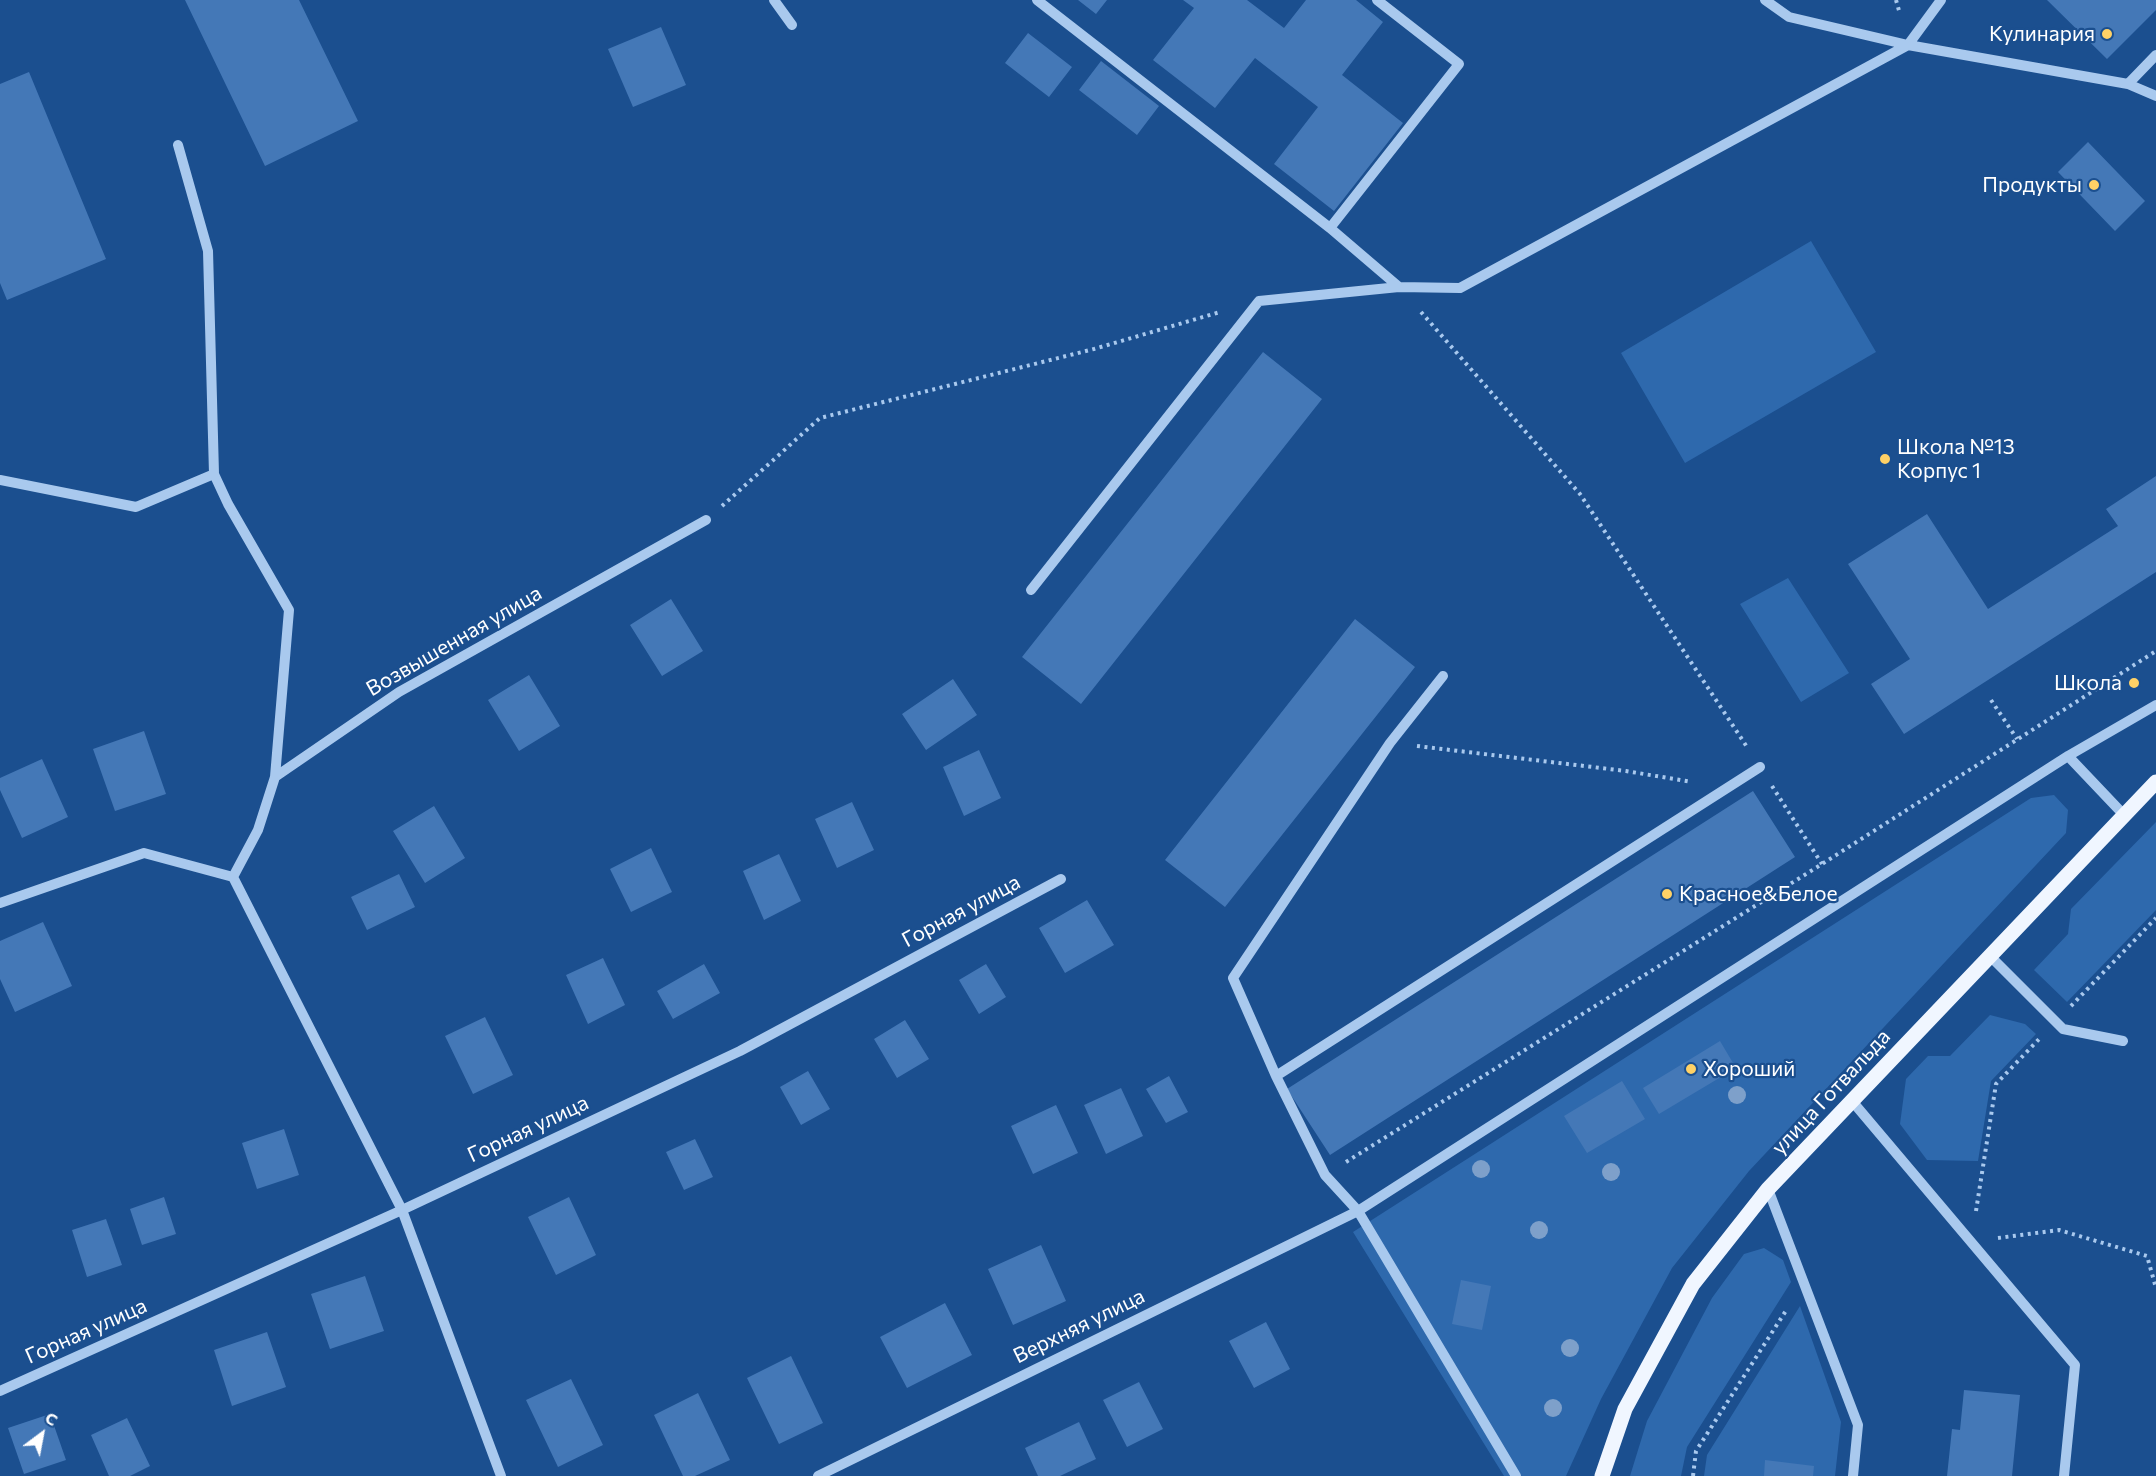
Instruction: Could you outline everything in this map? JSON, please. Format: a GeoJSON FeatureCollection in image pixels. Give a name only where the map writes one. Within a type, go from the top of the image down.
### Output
{"type":"FeatureCollection","features":[{"type":"Feature","properties":{"kind":"main road","name":"улица Готвальда"},"geometry":{"type":"LineString","coordinates":[[1602,1476],[1625,1409],[1693,1284],[1768,1189],[2156,782]]}},
{"type":"Feature","properties":{"kind":"street"},"geometry":{"type":"LineString","coordinates":[[774,0],[792,25]]}},
{"type":"Feature","properties":{"kind":"street"},"geometry":{"type":"LineString","coordinates":[[1037,0],[1330,228],[1398,287]]}},
{"type":"Feature","properties":{"kind":"street"},"geometry":{"type":"LineString","coordinates":[[1330,228],[1458,64],[1377,0]]}},
{"type":"Feature","properties":{"kind":"street"},"geometry":{"type":"LineString","coordinates":[[1765,0],[1789,17],[1908,45],[2128,84],[2156,96]]}},
{"type":"Feature","properties":{"kind":"street"},"geometry":{"type":"LineString","coordinates":[[1031,590],[1259,301],[1398,287],[1460,288],[1908,45],[1941,0]]}},
{"type":"Feature","properties":{"kind":"street"},"geometry":{"type":"LineString","coordinates":[[2128,84],[2156,55]]}},
{"type":"Feature","properties":{"kind":"street"},"geometry":{"type":"LineString","coordinates":[[178,145],[208,251],[214,474],[238,522],[289,610],[275,777],[258,830],[233,877]]}},
{"type":"Feature","properties":{"kind":"street"},"geometry":{"type":"LineString","coordinates":[[0,480],[136,507],[214,474]]}},
{"type":"Feature","properties":{"kind":"street","name":"Возвышенная улица"},"geometry":{"type":"LineString","coordinates":[[275,777],[399,692],[706,520]]}},
{"type":"Feature","properties":{"kind":"street"},"geometry":{"type":"LineString","coordinates":[[1443,676],[1390,743],[1233,978],[1276,1076],[1325,1175],[1358,1211],[1516,1476]]}},
{"type":"Feature","properties":{"kind":"street","name":"Верхняя улица"},"geometry":{"type":"LineString","coordinates":[[818,1476],[1358,1211],[2068,756],[2156,705]]}},
{"type":"Feature","properties":{"kind":"street"},"geometry":{"type":"LineString","coordinates":[[2068,756],[2124,815]]}},
{"type":"Feature","properties":{"kind":"street"},"geometry":{"type":"LineString","coordinates":[[1276,1076],[1760,767]]}},
{"type":"Feature","properties":{"kind":"street"},"geometry":{"type":"LineString","coordinates":[[0,903],[144,853],[233,877],[402,1210],[501,1476]]}},
{"type":"Feature","properties":{"kind":"street","name":"Горная улица"},"geometry":{"type":"LineString","coordinates":[[0,1391],[402,1210],[740,1051],[1061,879]]}},
{"type":"Feature","properties":{"kind":"street"},"geometry":{"type":"LineString","coordinates":[[1990,956],[2064,1029],[2123,1041]]}},
{"type":"Feature","properties":{"kind":"street"},"geometry":{"type":"LineString","coordinates":[[1852,1101],[2075,1365],[2064,1476]]}},
{"type":"Feature","properties":{"kind":"street"},"geometry":{"type":"LineString","coordinates":[[1768,1189],[1858,1425],[1853,1476]]}},
{"type":"Feature","properties":{"kind":"path"},"geometry":{"type":"LineString","coordinates":[[1398,287],[1580,494],[1822,864]]}},
{"type":"Feature","properties":{"kind":"path"},"geometry":{"type":"LineString","coordinates":[[706,520],[820,418],[1094,349],[1259,301]]}},
{"type":"Feature","properties":{"kind":"path"},"geometry":{"type":"LineString","coordinates":[[1325,1175],[1822,864],[2156,651]]}},
{"type":"Feature","properties":{"kind":"path"},"geometry":{"type":"LineString","coordinates":[[1991,700],[2017,739]]}},
{"type":"Feature","properties":{"kind":"path"},"geometry":{"type":"LineString","coordinates":[[1390,743],[1626,771],[1727,788]]}},
{"type":"Feature","properties":{"kind":"path"},"geometry":{"type":"LineString","coordinates":[[2156,918],[1996,1084],[1971,1242],[2059,1230],[2147,1256],[2156,1288]]}},
{"type":"Feature","properties":{"kind":"path"},"geometry":{"type":"LineString","coordinates":[[1693,1476],[1696,1451],[1804,1283]]}},
{"type":"Feature","properties":{"kind":"shaded area"},"geometry":{"type":"Polygon","coordinates":[[[1811,241],[1876,352],[1685,463],[1621,353],[1811,241]]]}},
{"type":"Feature","properties":{"kind":"shaded area"},"geometry":{"type":"Polygon","coordinates":[[[1788,578],[1849,673],[1801,702],[1740,604],[1788,578]]]}},
{"type":"Feature","properties":{"kind":"shaded area"},"geometry":{"type":"Polygon","coordinates":[[[2054,795],[2068,810],[2066,833],[1749,1171],[1672,1268],[1601,1399],[1566,1476],[1504,1476],[1353,1232],[2031,798],[2054,795]]]}},
{"type":"Feature","properties":{"kind":"shaded area"},"geometry":{"type":"Polygon","coordinates":[[[2156,822],[2156,910],[2067,1002],[2034,970],[2068,934],[2071,909],[2156,822]]]}},
{"type":"Feature","properties":{"kind":"shaded area"},"geometry":{"type":"Polygon","coordinates":[[[1990,1015],[2025,1024],[2036,1034],[1991,1081],[1978,1161],[1927,1160],[1900,1124],[1906,1079],[1928,1056],[1950,1056],[1990,1015]]]}},
{"type":"Feature","properties":{"kind":"shaded area"},"geometry":{"type":"Polygon","coordinates":[[[1764,1248],[1783,1260],[1791,1282],[1687,1447],[1681,1476],[1630,1476],[1647,1421],[1712,1298],[1744,1254],[1764,1248]]]}},
{"type":"Feature","properties":{"kind":"shaded area"},"geometry":{"type":"Polygon","coordinates":[[[1800,1306],[1841,1422],[1835,1476],[1704,1476],[1707,1455],[1800,1306]]]}},
{"type":"Feature","properties":{"kind":"building"},"geometry":{"type":"Polygon","coordinates":[[[185,0],[299,0],[358,121],[265,166],[185,0]]]}},
{"type":"Feature","properties":{"kind":"building"},"geometry":{"type":"Polygon","coordinates":[[[1078,0],[1107,0],[1096,14],[1078,0]]]}},
{"type":"Feature","properties":{"kind":"building"},"geometry":{"type":"Polygon","coordinates":[[[1183,0],[1247,0],[1284,28],[1306,0],[1356,0],[1383,22],[1342,75],[1403,123],[1334,211],[1274,164],[1318,107],[1255,58],[1215,108],[1153,60],[1194,8],[1183,0]]]}},
{"type":"Feature","properties":{"kind":"building","name":"Кулинария"},"geometry":{"type":"Polygon","coordinates":[[[2047,0],[2156,0],[2156,10],[2107,59],[2047,0]]]}},
{"type":"Feature","properties":{"kind":"building"},"geometry":{"type":"Polygon","coordinates":[[[661,27],[686,85],[633,107],[608,49],[661,27]]]}},
{"type":"Feature","properties":{"kind":"building"},"geometry":{"type":"Polygon","coordinates":[[[1028,33],[1072,67],[1049,97],[1005,63],[1028,33]]]}},
{"type":"Feature","properties":{"kind":"building"},"geometry":{"type":"Polygon","coordinates":[[[1101,61],[1159,106],[1137,135],[1079,90],[1101,61]]]}},
{"type":"Feature","properties":{"kind":"building"},"geometry":{"type":"Polygon","coordinates":[[[29,72],[106,259],[7,300],[0,283],[0,84],[29,72]]]}},
{"type":"Feature","properties":{"kind":"building"},"geometry":{"type":"Polygon","coordinates":[[[2088,142],[2145,201],[2115,231],[2058,172],[2088,142]]]}},
{"type":"Feature","properties":{"kind":"building"},"geometry":{"type":"Polygon","coordinates":[[[1263,352],[1322,399],[1081,704],[1022,657],[1263,352]]]}},
{"type":"Feature","properties":{"kind":"building"},"geometry":{"type":"Polygon","coordinates":[[[2156,476],[2156,572],[1904,734],[1871,684],[1910,659],[1848,564],[1927,514],[1988,609],[2118,526],[2106,509],[2156,476]]]}},
{"type":"Feature","properties":{"kind":"building"},"geometry":{"type":"Polygon","coordinates":[[[671,599],[703,651],[662,676],[630,625],[671,599]]]}},
{"type":"Feature","properties":{"kind":"building"},"geometry":{"type":"Polygon","coordinates":[[[1355,619],[1415,667],[1225,907],[1165,860],[1355,619]]]}},
{"type":"Feature","properties":{"kind":"building"},"geometry":{"type":"Polygon","coordinates":[[[529,675],[560,726],[519,751],[488,700],[529,675]]]}},
{"type":"Feature","properties":{"kind":"building"},"geometry":{"type":"Polygon","coordinates":[[[953,679],[977,715],[926,750],[902,714],[953,679]]]}},
{"type":"Feature","properties":{"kind":"building"},"geometry":{"type":"Polygon","coordinates":[[[144,731],[166,794],[115,811],[93,749],[144,731]]]}},
{"type":"Feature","properties":{"kind":"building"},"geometry":{"type":"Polygon","coordinates":[[[979,750],[1001,798],[964,816],[943,767],[979,750]]]}},
{"type":"Feature","properties":{"kind":"building"},"geometry":{"type":"Polygon","coordinates":[[[42,759],[68,817],[22,838],[0,790],[0,778],[42,759]]]}},
{"type":"Feature","properties":{"kind":"building"},"geometry":{"type":"Polygon","coordinates":[[[1753,791],[1795,857],[1330,1155],[1287,1089],[1753,791]]]}},
{"type":"Feature","properties":{"kind":"building"},"geometry":{"type":"Polygon","coordinates":[[[852,802],[874,850],[837,868],[815,819],[852,802]]]}},
{"type":"Feature","properties":{"kind":"building"},"geometry":{"type":"Polygon","coordinates":[[[434,806],[465,858],[425,883],[393,831],[434,806]]]}},
{"type":"Feature","properties":{"kind":"building"},"geometry":{"type":"Polygon","coordinates":[[[651,848],[672,892],[631,912],[610,869],[651,848]]]}},
{"type":"Feature","properties":{"kind":"building"},"geometry":{"type":"Polygon","coordinates":[[[779,854],[801,901],[764,920],[743,871],[779,854]]]}},
{"type":"Feature","properties":{"kind":"building"},"geometry":{"type":"Polygon","coordinates":[[[399,874],[415,907],[367,930],[351,897],[399,874]]]}},
{"type":"Feature","properties":{"kind":"building"},"geometry":{"type":"Polygon","coordinates":[[[1087,900],[1114,945],[1065,973],[1039,928],[1087,900]]]}},
{"type":"Feature","properties":{"kind":"building"},"geometry":{"type":"Polygon","coordinates":[[[43,922],[72,986],[15,1012],[0,979],[0,941],[43,922]]]}},
{"type":"Feature","properties":{"kind":"building"},"geometry":{"type":"Polygon","coordinates":[[[603,958],[625,1005],[588,1024],[566,975],[603,958]]]}},
{"type":"Feature","properties":{"kind":"building"},"geometry":{"type":"Polygon","coordinates":[[[704,964],[720,993],[673,1019],[657,991],[704,964]]]}},
{"type":"Feature","properties":{"kind":"building"},"geometry":{"type":"Polygon","coordinates":[[[986,964],[1006,997],[979,1014],[959,980],[986,964]]]}},
{"type":"Feature","properties":{"kind":"building"},"geometry":{"type":"Polygon","coordinates":[[[485,1017],[513,1075],[473,1094],[445,1036],[485,1017]]]}},
{"type":"Feature","properties":{"kind":"building"},"geometry":{"type":"Polygon","coordinates":[[[905,1020],[929,1059],[897,1078],[874,1039],[905,1020]]]}},
{"type":"Feature","properties":{"kind":"building"},"geometry":{"type":"Polygon","coordinates":[[[1720,1041],[1736,1068],[1659,1114],[1643,1088],[1720,1041]]]}},
{"type":"Feature","properties":{"kind":"building"},"geometry":{"type":"Polygon","coordinates":[[[808,1071],[830,1109],[801,1125],[780,1087],[808,1071]]]}},
{"type":"Feature","properties":{"kind":"building"},"geometry":{"type":"Polygon","coordinates":[[[1169,1076],[1188,1112],[1166,1123],[1146,1089],[1169,1076]]]}},
{"type":"Feature","properties":{"kind":"building"},"geometry":{"type":"Polygon","coordinates":[[[1622,1081],[1645,1119],[1587,1153],[1564,1116],[1622,1081]]]}},
{"type":"Feature","properties":{"kind":"building"},"geometry":{"type":"Polygon","coordinates":[[[1121,1088],[1143,1136],[1106,1154],[1084,1105],[1121,1088]]]}},
{"type":"Feature","properties":{"kind":"building"},"geometry":{"type":"Polygon","coordinates":[[[1056,1105],[1078,1153],[1033,1174],[1011,1126],[1056,1105]]]}},
{"type":"Feature","properties":{"kind":"building"},"geometry":{"type":"Polygon","coordinates":[[[284,1129],[299,1175],[257,1189],[242,1143],[284,1129]]]}},
{"type":"Feature","properties":{"kind":"building"},"geometry":{"type":"Polygon","coordinates":[[[695,1139],[713,1177],[684,1190],[666,1152],[695,1139]]]}},
{"type":"Feature","properties":{"kind":"building"},"geometry":{"type":"Polygon","coordinates":[[[164,1197],[176,1234],[142,1245],[130,1209],[164,1197]]]}},
{"type":"Feature","properties":{"kind":"building"},"geometry":{"type":"Polygon","coordinates":[[[569,1197],[596,1255],[556,1275],[528,1217],[569,1197]]]}},
{"type":"Feature","properties":{"kind":"building"},"geometry":{"type":"Polygon","coordinates":[[[106,1219],[122,1265],[87,1277],[72,1230],[106,1219]]]}},
{"type":"Feature","properties":{"kind":"building"},"geometry":{"type":"Polygon","coordinates":[[[1041,1245],[1066,1301],[1013,1325],[988,1269],[1041,1245]]]}},
{"type":"Feature","properties":{"kind":"building"},"geometry":{"type":"Polygon","coordinates":[[[365,1276],[384,1331],[330,1349],[311,1294],[365,1276]]]}},
{"type":"Feature","properties":{"kind":"building"},"geometry":{"type":"Polygon","coordinates":[[[1461,1280],[1491,1286],[1482,1330],[1452,1324],[1461,1280]]]}},
{"type":"Feature","properties":{"kind":"building"},"geometry":{"type":"Polygon","coordinates":[[[945,1303],[972,1355],[907,1388],[880,1337],[945,1303]]]}},
{"type":"Feature","properties":{"kind":"building"},"geometry":{"type":"Polygon","coordinates":[[[1266,1322],[1290,1369],[1254,1388],[1229,1341],[1266,1322]]]}},
{"type":"Feature","properties":{"kind":"building"},"geometry":{"type":"Polygon","coordinates":[[[267,1332],[286,1387],[232,1406],[214,1350],[267,1332]]]}},
{"type":"Feature","properties":{"kind":"building"},"geometry":{"type":"Polygon","coordinates":[[[791,1356],[823,1423],[779,1444],[747,1378],[791,1356]]]}},
{"type":"Feature","properties":{"kind":"building"},"geometry":{"type":"Polygon","coordinates":[[[571,1379],[603,1445],[558,1467],[526,1400],[571,1379]]]}},
{"type":"Feature","properties":{"kind":"building"},"geometry":{"type":"Polygon","coordinates":[[[1139,1382],[1163,1429],[1127,1447],[1103,1400],[1139,1382]]]}},
{"type":"Feature","properties":{"kind":"building"},"geometry":{"type":"Polygon","coordinates":[[[1964,1390],[2020,1395],[2012,1476],[1947,1476],[1952,1429],[1960,1430],[1964,1390]]]}},
{"type":"Feature","properties":{"kind":"building"},"geometry":{"type":"Polygon","coordinates":[[[698,1393],[730,1460],[695,1476],[683,1476],[654,1415],[698,1393]]]}},
{"type":"Feature","properties":{"kind":"building"},"geometry":{"type":"Polygon","coordinates":[[[50,1414],[66,1460],[24,1474],[8,1428],[50,1414]]]}},
{"type":"Feature","properties":{"kind":"building"},"geometry":{"type":"Polygon","coordinates":[[[127,1418],[150,1466],[130,1476],[109,1476],[91,1435],[127,1418]]]}},
{"type":"Feature","properties":{"kind":"building"},"geometry":{"type":"Polygon","coordinates":[[[1079,1422],[1096,1459],[1060,1476],[1038,1476],[1025,1448],[1079,1422]]]}},
{"type":"Feature","properties":{"kind":"building"},"geometry":{"type":"Polygon","coordinates":[[[1765,1460],[1814,1466],[1813,1476],[1764,1476],[1765,1460]]]}},
{"type":"Feature","properties":{"kind":"place","name":"Кулинария"},"geometry":{"type":"Point","coordinates":[2107,34]}},
{"type":"Feature","properties":{"kind":"place","name":"Продукты"},"geometry":{"type":"Point","coordinates":[2094,185]}},
{"type":"Feature","properties":{"kind":"place","name":"Школа №13 Корпус 1"},"geometry":{"type":"Point","coordinates":[1885,459]}},
{"type":"Feature","properties":{"kind":"place","name":"Школа"},"geometry":{"type":"Point","coordinates":[2134,683]}},
{"type":"Feature","properties":{"kind":"place","name":"Красное&Белое"},"geometry":{"type":"Point","coordinates":[1667,894]}},
{"type":"Feature","properties":{"kind":"place","name":"Хороший"},"geometry":{"type":"Point","coordinates":[1691,1069]}}]}
